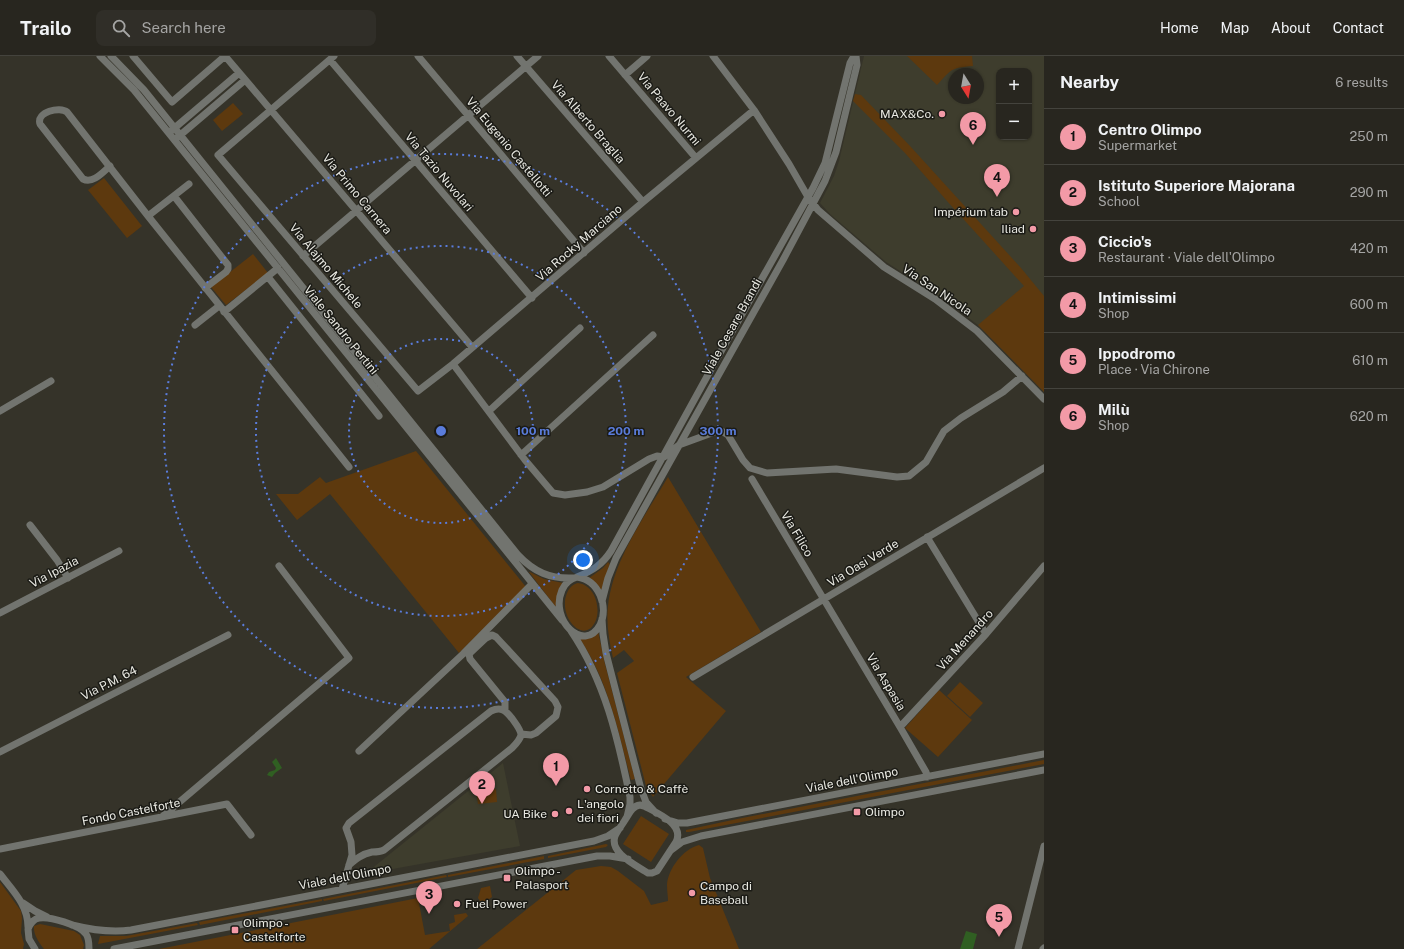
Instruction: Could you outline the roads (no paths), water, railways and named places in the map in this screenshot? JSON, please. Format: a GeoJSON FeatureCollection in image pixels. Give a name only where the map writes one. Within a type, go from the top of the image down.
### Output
{"type":"FeatureCollection","features":[{"type":"Feature","properties":{"kind":"street","name":"Viale Sandro Pertini"},"geometry":{"type":"LineString","coordinates":[[100,56],[172,131],[518,556],[533,569],[546,576],[562,579],[575,578]]}},
{"type":"Feature","properties":{"kind":"street","name":"Viale Sandro Pertini"},"geometry":{"type":"LineString","coordinates":[[111,56],[144,90],[172,131]]}},
{"type":"Feature","properties":{"kind":"street"},"geometry":{"type":"LineString","coordinates":[[133,56],[172,102],[225,56]]}},
{"type":"Feature","properties":{"kind":"street","name":"Via Primo Carnera"},"geometry":{"type":"LineString","coordinates":[[225,56],[472,347]]}},
{"type":"Feature","properties":{"kind":"street","name":"Via Eugenio Castellotti"},"geometry":{"type":"LineString","coordinates":[[418,56],[584,253]]}},
{"type":"Feature","properties":{"kind":"street","name":"Via Alberto Braglia"},"geometry":{"type":"LineString","coordinates":[[517,56],[643,202]]}},
{"type":"Feature","properties":{"kind":"street"},"geometry":{"type":"LineString","coordinates":[[303,256],[538,56]]}},
{"type":"Feature","properties":{"kind":"street","name":"Via Paavo Nurmi"},"geometry":{"type":"LineString","coordinates":[[609,56],[696,158]]}},
{"type":"Feature","properties":{"kind":"street","name":"Via Paavo Nurmi"},"geometry":{"type":"LineString","coordinates":[[626,75],[647,56]]}},
{"type":"Feature","properties":{"kind":"street"},"geometry":{"type":"LineString","coordinates":[[713,56],[754,110],[789,164],[808,197]]}},
{"type":"Feature","properties":{"kind":"street","name":"Viale Cesare Brandi"},"geometry":{"type":"LineString","coordinates":[[575,578],[595,569],[606,559],[808,197],[825,163],[850,63],[855,56]]}},
{"type":"Feature","properties":{"kind":"street","name":"Viale Cesare Brandi"},"geometry":{"type":"LineString","coordinates":[[602,601],[608,578],[615,561],[825,181],[834,158],[857,65],[855,56]]}},
{"type":"Feature","properties":{"kind":"street"},"geometry":{"type":"LineString","coordinates":[[271,110],[332,58]]}},
{"type":"Feature","properties":{"kind":"street","name":"Via Tazio Nuvolari"},"geometry":{"type":"LineString","coordinates":[[332,58],[415,160],[532,298]]}},
{"type":"Feature","properties":{"kind":"street"},"geometry":{"type":"LineString","coordinates":[[172,131],[239,72]]}},
{"type":"Feature","properties":{"kind":"street"},"geometry":{"type":"LineString","coordinates":[[177,137],[245,80]]}},
{"type":"Feature","properties":{"kind":"street"},"geometry":{"type":"LineString","coordinates":[[110,166],[92,180],[86,181],[83,179],[40,124],[39,121],[41,116],[45,113],[65,110],[110,166],[219,306],[349,467]]}},
{"type":"Feature","properties":{"kind":"street","name":"Via Alajmo Michele"},"geometry":{"type":"LineString","coordinates":[[271,110],[218,155],[418,391]]}},
{"type":"Feature","properties":{"kind":"street","name":"Via Rocky Marciano"},"geometry":{"type":"LineString","coordinates":[[418,391],[453,364],[532,298],[643,202],[754,110]]}},
{"type":"Feature","properties":{"kind":"street","name":"Viale Sandro Pertini"},"geometry":{"type":"LineString","coordinates":[[177,137],[278,268],[562,620]]}},
{"type":"Feature","properties":{"kind":"street"},"geometry":{"type":"LineString","coordinates":[[148,216],[189,184]]}},
{"type":"Feature","properties":{"kind":"street"},"geometry":{"type":"LineString","coordinates":[[174,196],[228,265],[226,272],[205,288]]}},
{"type":"Feature","properties":{"kind":"street","name":"Via San Nicola"},"geometry":{"type":"LineString","coordinates":[[808,197],[813,204],[884,267],[935,299],[977,331],[1044,399]]}},
{"type":"Feature","properties":{"kind":"street"},"geometry":{"type":"LineString","coordinates":[[224,312],[278,268]]}},
{"type":"Feature","properties":{"kind":"street"},"geometry":{"type":"LineString","coordinates":[[268,277],[379,416]]}},
{"type":"Feature","properties":{"kind":"street"},"geometry":{"type":"LineString","coordinates":[[195,325],[219,306]]}},
{"type":"Feature","properties":{"kind":"street"},"geometry":{"type":"LineString","coordinates":[[489,411],[580,328]]}},
{"type":"Feature","properties":{"kind":"street"},"geometry":{"type":"LineString","coordinates":[[521,455],[653,335]]}},
{"type":"Feature","properties":{"kind":"street"},"geometry":{"type":"LineString","coordinates":[[453,364],[521,455],[553,493],[565,495],[587,492],[603,486],[649,459],[656,456],[664,457],[679,445],[720,430],[728,436],[743,460],[750,468],[767,473],[836,469],[897,477],[909,476],[926,462],[944,431],[961,418],[1004,392],[1022,376]]}},
{"type":"Feature","properties":{"kind":"street"},"geometry":{"type":"LineString","coordinates":[[0,411],[51,381]]}},
{"type":"Feature","properties":{"kind":"street","name":"Via Oasi Verde"},"geometry":{"type":"LineString","coordinates":[[693,677],[1044,468]]}},
{"type":"Feature","properties":{"kind":"street","name":"Via Filico"},"geometry":{"type":"LineString","coordinates":[[752,479],[823,599]]}},
{"type":"Feature","properties":{"kind":"street"},"geometry":{"type":"LineString","coordinates":[[30,525],[57,560],[68,578]]}},
{"type":"Feature","properties":{"kind":"street"},"geometry":{"type":"LineString","coordinates":[[926,537],[986,634]]}},
{"type":"Feature","properties":{"kind":"street","name":"Via Ipazia"},"geometry":{"type":"LineString","coordinates":[[0,613],[119,551]]}},
{"type":"Feature","properties":{"kind":"street"},"geometry":{"type":"LineString","coordinates":[[163,816],[349,658],[279,566]]}},
{"type":"Feature","properties":{"kind":"street","name":"Via Menandro"},"geometry":{"type":"LineString","coordinates":[[900,727],[986,634],[1044,566]]}},
{"type":"Feature","properties":{"kind":"street"},"geometry":{"type":"LineString","coordinates":[[627,817],[630,797],[607,703],[596,674],[583,650],[562,620],[558,607],[563,587],[566,583],[575,578],[583,578],[591,582],[598,590],[602,601],[603,634],[606,653],[641,789],[646,802],[656,813]]}},
{"type":"Feature","properties":{"kind":"street"},"geometry":{"type":"LineString","coordinates":[[359,751],[462,654],[532,584]]}},
{"type":"Feature","properties":{"kind":"street","name":"Via Aspasia"},"geometry":{"type":"LineString","coordinates":[[823,599],[900,727],[926,772],[926,777]]}},
{"type":"Feature","properties":{"kind":"street"},"geometry":{"type":"LineString","coordinates":[[571,631],[580,636],[590,635],[597,629],[602,619]]}},
{"type":"Feature","properties":{"kind":"street","name":"Via P.M. 64"},"geometry":{"type":"LineString","coordinates":[[0,752],[228,635]]}},
{"type":"Feature","properties":{"kind":"street"},"geometry":{"type":"LineString","coordinates":[[349,865],[359,856],[384,850],[512,748],[519,740],[521,734],[519,728],[505,710],[504,702],[470,659],[469,654],[486,638],[492,636],[496,637],[550,695],[558,707],[556,716],[536,733],[521,734]]}},
{"type":"Feature","properties":{"kind":"street"},"geometry":{"type":"LineString","coordinates":[[342,889],[352,855],[351,842],[346,828],[349,823],[491,711],[498,709],[505,710]]}},
{"type":"Feature","properties":{"kind":"street","name":"Viale dell'Olimpo"},"geometry":{"type":"LineString","coordinates":[[665,819],[678,823],[687,823],[1044,754]]}},
{"type":"Feature","properties":{"kind":"street"},"geometry":{"type":"LineString","coordinates":[[670,851],[682,842],[701,836],[1044,770]]}},
{"type":"Feature","properties":{"kind":"street","name":"Fondo Castelforte"},"geometry":{"type":"LineString","coordinates":[[0,849],[227,804],[251,835]]}},
{"type":"Feature","properties":{"kind":"street"},"geometry":{"type":"LineString","coordinates":[[640,805],[656,813],[676,827],[678,838],[657,871],[652,873],[628,859],[617,850],[615,845],[616,835],[634,808],[640,805]]}},
{"type":"Feature","properties":{"kind":"street","name":"Viale dell'Olimpo"},"geometry":{"type":"LineString","coordinates":[[54,920],[100,930],[123,931],[599,840],[620,828]]}},
{"type":"Feature","properties":{"kind":"street"},"geometry":{"type":"LineString","coordinates":[[1018,949],[1044,846]]}},
{"type":"Feature","properties":{"kind":"street"},"geometry":{"type":"LineString","coordinates":[[114,949],[597,856],[610,856],[628,859]]}},
{"type":"Feature","properties":{"kind":"street"},"geometry":{"type":"LineString","coordinates":[[0,874],[20,900],[26,912],[28,933],[35,949]]}},
{"type":"Feature","properties":{"kind":"street"},"geometry":{"type":"LineString","coordinates":[[20,900],[35,912],[54,920]]}},
{"type":"Feature","properties":{"kind":"street"},"geometry":{"type":"LineString","coordinates":[[28,927],[34,920],[39,918],[54,920]]}},
{"type":"Feature","properties":{"kind":"street"},"geometry":{"type":"LineString","coordinates":[[72,924],[83,930],[87,935],[89,949]]}},
{"type":"Feature","properties":{"kind":"street"},"geometry":{"type":"LineString","coordinates":[[27,949],[30,938]]}},
{"type":"Feature","properties":{"kind":"place","name":"MAX&Co."},"geometry":{"type":"Point","coordinates":[942,114]}},
{"type":"Feature","properties":{"kind":"place","name":"Milù"},"geometry":{"type":"Point","coordinates":[973,145]}},
{"type":"Feature","properties":{"kind":"place","name":"Intimissimi"},"geometry":{"type":"Point","coordinates":[997,197]}},
{"type":"Feature","properties":{"kind":"place","name":"Impérium tab"},"geometry":{"type":"Point","coordinates":[1016,212]}},
{"type":"Feature","properties":{"kind":"place","name":"Iliad"},"geometry":{"type":"Point","coordinates":[1033,229]}},
{"type":"Feature","properties":{"kind":"place","name":"Centro Olimpo"},"geometry":{"type":"Point","coordinates":[556,786]}},
{"type":"Feature","properties":{"kind":"place","name":"Cornetto & Caffè"},"geometry":{"type":"Point","coordinates":[587,789]}},
{"type":"Feature","properties":{"kind":"place","name":"Istituto Superiore Majorana"},"geometry":{"type":"Point","coordinates":[482,804]}},
{"type":"Feature","properties":{"kind":"place","name":"L'angolo dei fiori"},"geometry":{"type":"Point","coordinates":[569,811]}},
{"type":"Feature","properties":{"kind":"place","name":"Olimpo"},"geometry":{"type":"Point","coordinates":[857,812]}},
{"type":"Feature","properties":{"kind":"place","name":"UA Bike"},"geometry":{"type":"Point","coordinates":[555,814]}},
{"type":"Feature","properties":{"kind":"place","name":"Olimpo - Palasport"},"geometry":{"type":"Point","coordinates":[507,878]}},
{"type":"Feature","properties":{"kind":"place","name":"Campo di Baseball"},"geometry":{"type":"Point","coordinates":[692,893]}},
{"type":"Feature","properties":{"kind":"place","name":"Fuel Power"},"geometry":{"type":"Point","coordinates":[457,904]}},
{"type":"Feature","properties":{"kind":"place","name":"Ciccio's"},"geometry":{"type":"Point","coordinates":[429,914]}},
{"type":"Feature","properties":{"kind":"place","name":"Olimpo - Castelforte"},"geometry":{"type":"Point","coordinates":[235,930]}},
{"type":"Feature","properties":{"kind":"place","name":"Ippodromo"},"geometry":{"type":"Point","coordinates":[999,937]}}]}
